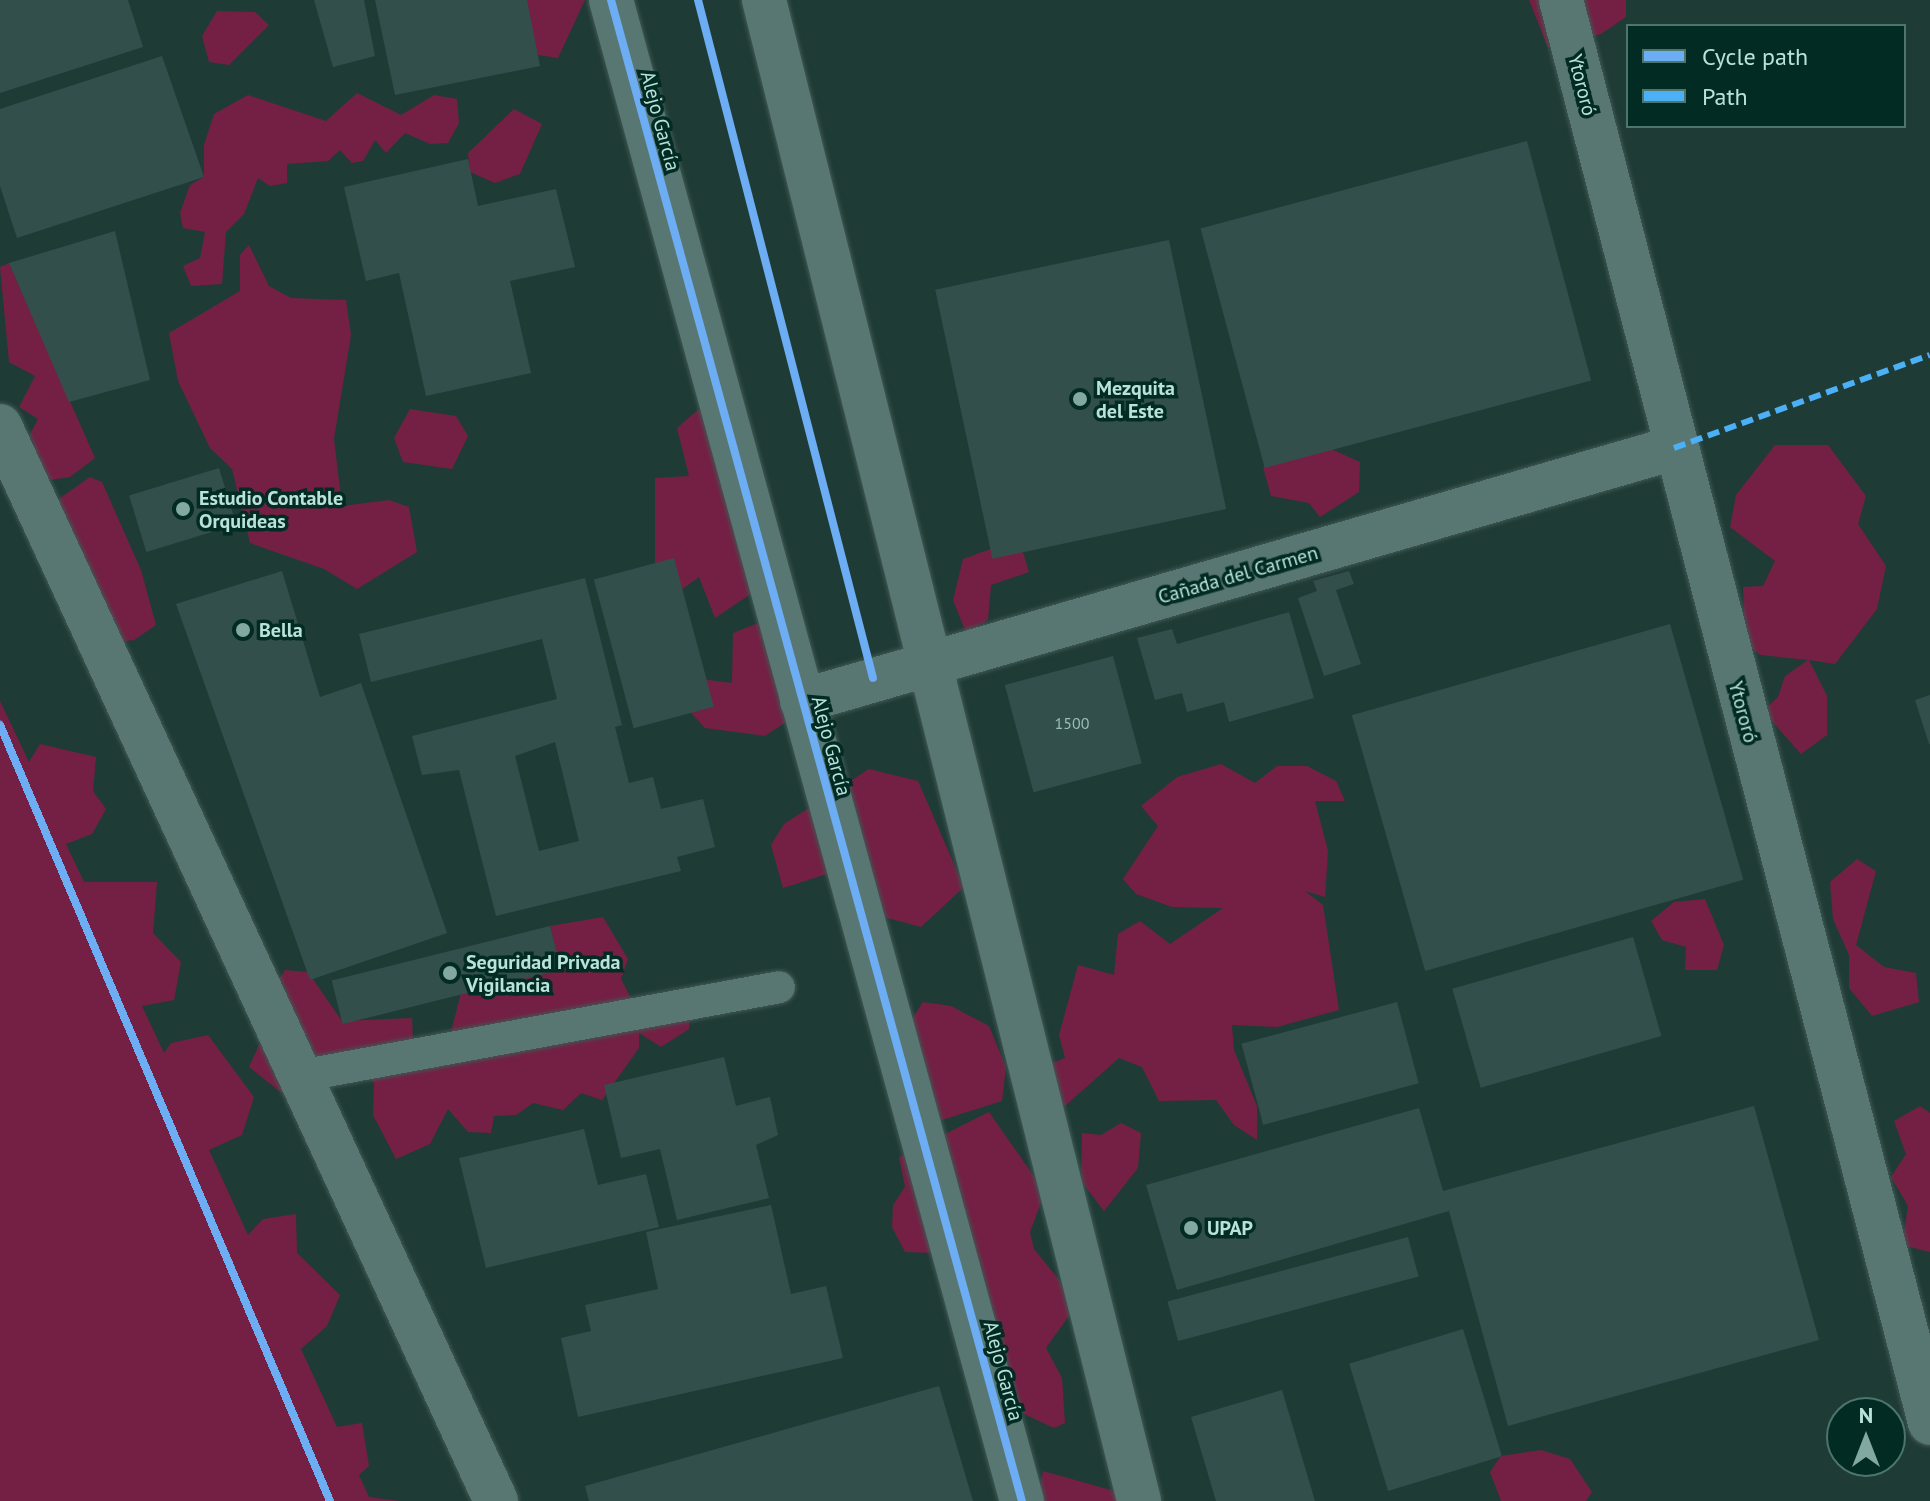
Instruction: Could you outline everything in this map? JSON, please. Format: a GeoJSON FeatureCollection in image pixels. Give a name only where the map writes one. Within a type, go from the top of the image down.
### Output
{"type":"FeatureCollection","features":[{"type":"Feature","properties":{"kind":"street","name":"Alejo García"},"geometry":{"type":"LineString","coordinates":[[611,0],[1022,1501]]}},
{"type":"Feature","properties":{"kind":"street"},"geometry":{"type":"LineString","coordinates":[[764,0],[933,663],[1139,1501]]}},
{"type":"Feature","properties":{"kind":"street","name":"Ytororó"},"geometry":{"type":"LineString","coordinates":[[1561,0],[1674,448],[1930,1423]]}},
{"type":"Feature","properties":{"kind":"street"},"geometry":{"type":"LineString","coordinates":[[0,426],[496,1501]]}},
{"type":"Feature","properties":{"kind":"street","name":"Cañada del Carmen"},"geometry":{"type":"LineString","coordinates":[[802,701],[1674,448]]}},
{"type":"Feature","properties":{"kind":"lane"},"geometry":{"type":"LineString","coordinates":[[300,1076],[779,987]]}},
{"type":"Feature","properties":{"kind":"shaded area"},"geometry":{"type":"Polygon","coordinates":[[[519,0],[585,0],[558,58],[538,55],[519,0]]]}},
{"type":"Feature","properties":{"kind":"shaded area"},"geometry":{"type":"Polygon","coordinates":[[[1529,0],[1626,0],[1626,17],[1601,34],[1548,48],[1529,0]]]}},
{"type":"Feature","properties":{"kind":"shaded area"},"geometry":{"type":"Polygon","coordinates":[[[217,11],[255,12],[269,25],[229,65],[209,62],[202,36],[217,11]]]}},
{"type":"Feature","properties":{"kind":"shaded area"},"geometry":{"type":"Polygon","coordinates":[[[357,93],[401,115],[434,95],[457,99],[459,123],[448,143],[430,144],[405,133],[386,153],[375,140],[363,161],[352,163],[340,150],[328,161],[287,164],[287,183],[270,186],[258,178],[244,214],[226,232],[222,284],[191,286],[183,266],[200,258],[205,232],[183,228],[180,213],[190,185],[204,177],[204,145],[214,114],[248,95],[326,121],[357,93]]]}},
{"type":"Feature","properties":{"kind":"shaded area"},"geometry":{"type":"Polygon","coordinates":[[[514,109],[542,124],[520,174],[495,183],[470,172],[468,153],[514,109]]]}},
{"type":"Feature","properties":{"kind":"shaded area"},"geometry":{"type":"Polygon","coordinates":[[[249,245],[269,286],[291,298],[346,300],[351,335],[334,439],[342,506],[389,500],[409,507],[417,552],[357,589],[324,569],[250,543],[232,469],[210,448],[178,381],[169,333],[240,291],[240,255],[249,245]]]}},
{"type":"Feature","properties":{"kind":"shaded area"},"geometry":{"type":"Polygon","coordinates":[[[9,263],[95,458],[70,477],[44,481],[30,434],[38,419],[19,407],[35,376],[9,362],[0,267],[9,263]]]}},
{"type":"Feature","properties":{"kind":"shaded area"},"geometry":{"type":"Polygon","coordinates":[[[410,409],[456,416],[468,436],[452,469],[403,462],[394,438],[410,409]]]}},
{"type":"Feature","properties":{"kind":"shaded area"},"geometry":{"type":"Polygon","coordinates":[[[699,409],[727,435],[770,581],[715,618],[699,577],[667,600],[655,584],[655,478],[689,476],[677,428],[699,409]]]}},
{"type":"Feature","properties":{"kind":"shaded area"},"geometry":{"type":"Polygon","coordinates":[[[1775,445],[1828,445],[1866,496],[1858,524],[1886,566],[1877,609],[1835,664],[1809,660],[1827,696],[1827,735],[1801,754],[1763,711],[1778,697],[1785,676],[1808,660],[1760,655],[1745,643],[1743,587],[1763,586],[1775,561],[1730,527],[1736,495],[1775,445]]]}},
{"type":"Feature","properties":{"kind":"shaded area"},"geometry":{"type":"Polygon","coordinates":[[[1331,449],[1360,462],[1359,492],[1320,517],[1309,503],[1271,496],[1263,467],[1331,449]]]}},
{"type":"Feature","properties":{"kind":"shaded area"},"geometry":{"type":"Polygon","coordinates":[[[90,477],[102,482],[141,570],[156,625],[134,640],[112,643],[53,503],[90,477]]]}},
{"type":"Feature","properties":{"kind":"shaded area"},"geometry":{"type":"Polygon","coordinates":[[[1019,539],[1029,572],[991,585],[988,620],[966,633],[953,600],[963,559],[1019,539]]]}},
{"type":"Feature","properties":{"kind":"shaded area"},"geometry":{"type":"Polygon","coordinates":[[[766,620],[795,716],[765,736],[705,728],[672,692],[677,676],[732,683],[733,633],[766,620]]]}},
{"type":"Feature","properties":{"kind":"shaded area"},"geometry":{"type":"Polygon","coordinates":[[[0,701],[29,762],[40,744],[96,757],[93,791],[106,809],[92,834],[66,844],[84,882],[157,882],[153,933],[181,962],[174,1000],[142,1006],[164,1053],[171,1043],[208,1035],[254,1097],[242,1135],[209,1150],[248,1235],[263,1219],[296,1214],[297,1253],[340,1295],[327,1326],[301,1349],[337,1427],[362,1423],[369,1466],[359,1475],[369,1497],[399,1501],[0,1501],[0,701]]]}},
{"type":"Feature","properties":{"kind":"shaded area"},"geometry":{"type":"Polygon","coordinates":[[[1221,764],[1255,783],[1277,766],[1307,766],[1336,781],[1345,801],[1315,801],[1328,851],[1325,897],[1305,891],[1323,905],[1339,1010],[1277,1027],[1232,1025],[1234,1050],[1257,1106],[1257,1140],[1234,1125],[1216,1100],[1159,1101],[1142,1067],[1119,1058],[1065,1106],[1039,1102],[1031,1071],[1065,1058],[1059,1035],[1078,965],[1114,975],[1118,934],[1140,921],[1170,944],[1223,908],[1172,907],[1136,894],[1123,879],[1158,826],[1141,806],[1177,777],[1221,764]]]}},
{"type":"Feature","properties":{"kind":"shaded area"},"geometry":{"type":"Polygon","coordinates":[[[869,769],[918,781],[964,887],[921,927],[862,911],[827,874],[783,888],[771,845],[784,824],[869,769]]]}},
{"type":"Feature","properties":{"kind":"shaded area"},"geometry":{"type":"Polygon","coordinates":[[[1857,859],[1876,871],[1856,945],[1884,967],[1916,973],[1919,1002],[1872,1016],[1849,988],[1849,955],[1833,919],[1830,882],[1857,859]]]}},
{"type":"Feature","properties":{"kind":"shaded area"},"geometry":{"type":"Polygon","coordinates":[[[1705,899],[1724,945],[1717,970],[1685,970],[1686,947],[1662,940],[1651,921],[1674,902],[1705,899]]]}},
{"type":"Feature","properties":{"kind":"shaded area"},"geometry":{"type":"Polygon","coordinates":[[[603,917],[628,959],[621,979],[637,1010],[692,1001],[689,1029],[661,1047],[639,1033],[639,1048],[602,1100],[581,1093],[563,1110],[533,1103],[516,1115],[494,1116],[491,1133],[468,1132],[448,1109],[430,1144],[396,1159],[373,1115],[374,1082],[354,1071],[298,1106],[249,1067],[263,1036],[265,1001],[285,970],[308,972],[342,1021],[412,1018],[413,1040],[445,1055],[461,993],[560,970],[550,926],[603,917]]]}},
{"type":"Feature","properties":{"kind":"shaded area"},"geometry":{"type":"Polygon","coordinates":[[[923,1002],[951,1006],[989,1026],[1006,1067],[1002,1101],[920,1127],[887,1057],[923,1002]]]}},
{"type":"Feature","properties":{"kind":"shaded area"},"geometry":{"type":"Polygon","coordinates":[[[1920,1106],[1930,1113],[1930,1252],[1902,1245],[1908,1206],[1891,1177],[1906,1154],[1894,1121],[1920,1106]]]}},
{"type":"Feature","properties":{"kind":"shaded area"},"geometry":{"type":"Polygon","coordinates":[[[989,1112],[1045,1192],[1030,1232],[1034,1249],[1078,1303],[1046,1348],[1062,1378],[1065,1423],[1054,1428],[1024,1414],[934,1253],[905,1252],[892,1227],[893,1205],[905,1187],[899,1157],[989,1112]]]}},
{"type":"Feature","properties":{"kind":"shaded area"},"geometry":{"type":"Polygon","coordinates":[[[1121,1123],[1141,1133],[1138,1168],[1104,1211],[1081,1181],[1082,1133],[1101,1135],[1121,1123]]]}},
{"type":"Feature","properties":{"kind":"shaded area"},"geometry":{"type":"Polygon","coordinates":[[[1541,1450],[1570,1459],[1592,1492],[1586,1501],[1501,1501],[1490,1472],[1501,1456],[1541,1450]]]}},
{"type":"Feature","properties":{"kind":"shaded area"},"geometry":{"type":"Polygon","coordinates":[[[1043,1471],[1118,1492],[1121,1501],[1037,1501],[1043,1471]]]}},
{"type":"Feature","properties":{"kind":"building"},"geometry":{"type":"Polygon","coordinates":[[[0,0],[128,0],[143,47],[0,93],[0,0]]]}},
{"type":"Feature","properties":{"kind":"building"},"geometry":{"type":"Polygon","coordinates":[[[314,0],[364,0],[375,56],[333,67],[314,0]]]}},
{"type":"Feature","properties":{"kind":"building"},"geometry":{"type":"Polygon","coordinates":[[[375,0],[527,0],[540,66],[395,95],[375,0]]]}},
{"type":"Feature","properties":{"kind":"building"},"geometry":{"type":"Polygon","coordinates":[[[162,56],[204,177],[17,238],[0,186],[0,109],[162,56]]]}},
{"type":"Feature","properties":{"kind":"building"},"geometry":{"type":"Polygon","coordinates":[[[1527,141],[1591,381],[1265,468],[1201,228],[1527,141]]]}},
{"type":"Feature","properties":{"kind":"building"},"geometry":{"type":"Polygon","coordinates":[[[468,159],[478,206],[556,189],[575,267],[510,281],[531,373],[426,396],[399,273],[366,281],[344,187],[468,159]]]}},
{"type":"Feature","properties":{"kind":"building"},"geometry":{"type":"Polygon","coordinates":[[[115,231],[150,380],[69,402],[9,263],[115,231]]]}},
{"type":"Feature","properties":{"kind":"building","name":"Mezquita del Este"},"geometry":{"type":"Polygon","coordinates":[[[1169,240],[1226,509],[992,559],[935,290],[1169,240]]]}},
{"type":"Feature","properties":{"kind":"building","name":"Estudio Contable Orquideas"},"geometry":{"type":"Polygon","coordinates":[[[219,468],[236,524],[146,552],[129,495],[219,468]]]}},
{"type":"Feature","properties":{"kind":"building"},"geometry":{"type":"Polygon","coordinates":[[[674,558],[714,707],[634,728],[594,579],[674,558]]]}},
{"type":"Feature","properties":{"kind":"building"},"geometry":{"type":"Polygon","coordinates":[[[282,571],[320,697],[361,683],[447,933],[310,980],[176,604],[282,571]]]}},
{"type":"Feature","properties":{"kind":"building"},"geometry":{"type":"Polygon","coordinates":[[[1349,571],[1354,584],[1336,590],[1361,664],[1324,676],[1298,598],[1317,591],[1313,581],[1349,571]]]}},
{"type":"Feature","properties":{"kind":"building"},"geometry":{"type":"Polygon","coordinates":[[[585,578],[622,725],[615,727],[629,783],[653,777],[661,809],[703,799],[715,847],[677,857],[681,871],[496,916],[459,770],[422,775],[412,736],[557,699],[542,639],[371,682],[359,634],[585,578]],[[555,742],[515,756],[539,851],[579,841],[555,742]]]}},
{"type":"Feature","properties":{"kind":"building"},"geometry":{"type":"Polygon","coordinates":[[[1289,612],[1314,698],[1229,722],[1224,702],[1187,712],[1182,693],[1155,700],[1137,638],[1172,629],[1177,644],[1289,612]]]}},
{"type":"Feature","properties":{"kind":"building"},"geometry":{"type":"Polygon","coordinates":[[[1670,624],[1743,880],[1425,971],[1352,715],[1670,624]]]}},
{"type":"Feature","properties":{"kind":"building"},"geometry":{"type":"Polygon","coordinates":[[[1113,656],[1142,763],[1034,792],[1005,685],[1113,656]]]}},
{"type":"Feature","properties":{"kind":"building"},"geometry":{"type":"Polygon","coordinates":[[[1930,695],[1930,744],[1929,744],[1915,700],[1930,695]]]}},
{"type":"Feature","properties":{"kind":"building","name":"Seguridad Privada Vigilancia"},"geometry":{"type":"Polygon","coordinates":[[[550,926],[561,970],[343,1024],[332,980],[550,926]]]}},
{"type":"Feature","properties":{"kind":"building"},"geometry":{"type":"Polygon","coordinates":[[[1633,937],[1661,1036],[1481,1088],[1452,989],[1633,937]]]}},
{"type":"Feature","properties":{"kind":"building"},"geometry":{"type":"Polygon","coordinates":[[[1397,1002],[1419,1083],[1263,1125],[1241,1044],[1397,1002]]]}},
{"type":"Feature","properties":{"kind":"building"},"geometry":{"type":"Polygon","coordinates":[[[724,1057],[736,1106],[770,1097],[778,1135],[756,1145],[769,1198],[677,1220],[660,1149],[621,1158],[604,1085],[724,1057]]]}},
{"type":"Feature","properties":{"kind":"building"},"geometry":{"type":"Polygon","coordinates":[[[1754,1106],[1819,1340],[1508,1426],[1449,1211],[1177,1290],[1146,1185],[1419,1108],[1443,1191],[1754,1106]]]}},
{"type":"Feature","properties":{"kind":"building"},"geometry":{"type":"Polygon","coordinates":[[[584,1129],[598,1185],[646,1174],[659,1227],[486,1268],[459,1158],[584,1129]]]}},
{"type":"Feature","properties":{"kind":"building"},"geometry":{"type":"Polygon","coordinates":[[[771,1205],[791,1294],[826,1286],[843,1358],[578,1417],[561,1338],[591,1331],[585,1305],[658,1289],[646,1232],[771,1205]]]}},
{"type":"Feature","properties":{"kind":"building"},"geometry":{"type":"Polygon","coordinates":[[[1408,1237],[1419,1277],[1178,1341],[1167,1301],[1408,1237]]]}},
{"type":"Feature","properties":{"kind":"building"},"geometry":{"type":"Polygon","coordinates":[[[1463,1329],[1502,1456],[1388,1491],[1349,1364],[1463,1329]]]}},
{"type":"Feature","properties":{"kind":"building"},"geometry":{"type":"Polygon","coordinates":[[[939,1386],[973,1501],[589,1501],[585,1486],[939,1386]]]}},
{"type":"Feature","properties":{"kind":"building"},"geometry":{"type":"Polygon","coordinates":[[[1282,1390],[1315,1501],[1216,1501],[1191,1417],[1282,1390]]]}},
{"type":"Feature","properties":{"kind":"marked path"},"geometry":{"type":"LineString","coordinates":[[1674,448],[1930,355]]}},
{"type":"Feature","properties":{"kind":"cycle path"},"geometry":{"type":"LineString","coordinates":[[611,0],[1022,1501]]}},
{"type":"Feature","properties":{"kind":"cycle path"},"geometry":{"type":"LineString","coordinates":[[698,0],[873,678]]}},
{"type":"Feature","properties":{"kind":"cycle path"},"geometry":{"type":"LineString","coordinates":[[0,725],[330,1501]]}},
{"type":"Feature","properties":{"kind":"place","name":"Mezquita del Este"},"geometry":{"type":"Point","coordinates":[1080,399]}},
{"type":"Feature","properties":{"kind":"place","name":"Estudio Contable Orquideas"},"geometry":{"type":"Point","coordinates":[183,509]}},
{"type":"Feature","properties":{"kind":"place","name":"Bella"},"geometry":{"type":"Point","coordinates":[243,630]}},
{"type":"Feature","properties":{"kind":"place","name":"Seguridad Privada Vigilancia"},"geometry":{"type":"Point","coordinates":[450,973]}},
{"type":"Feature","properties":{"kind":"place","name":"UPAP"},"geometry":{"type":"Point","coordinates":[1191,1228]}}]}
